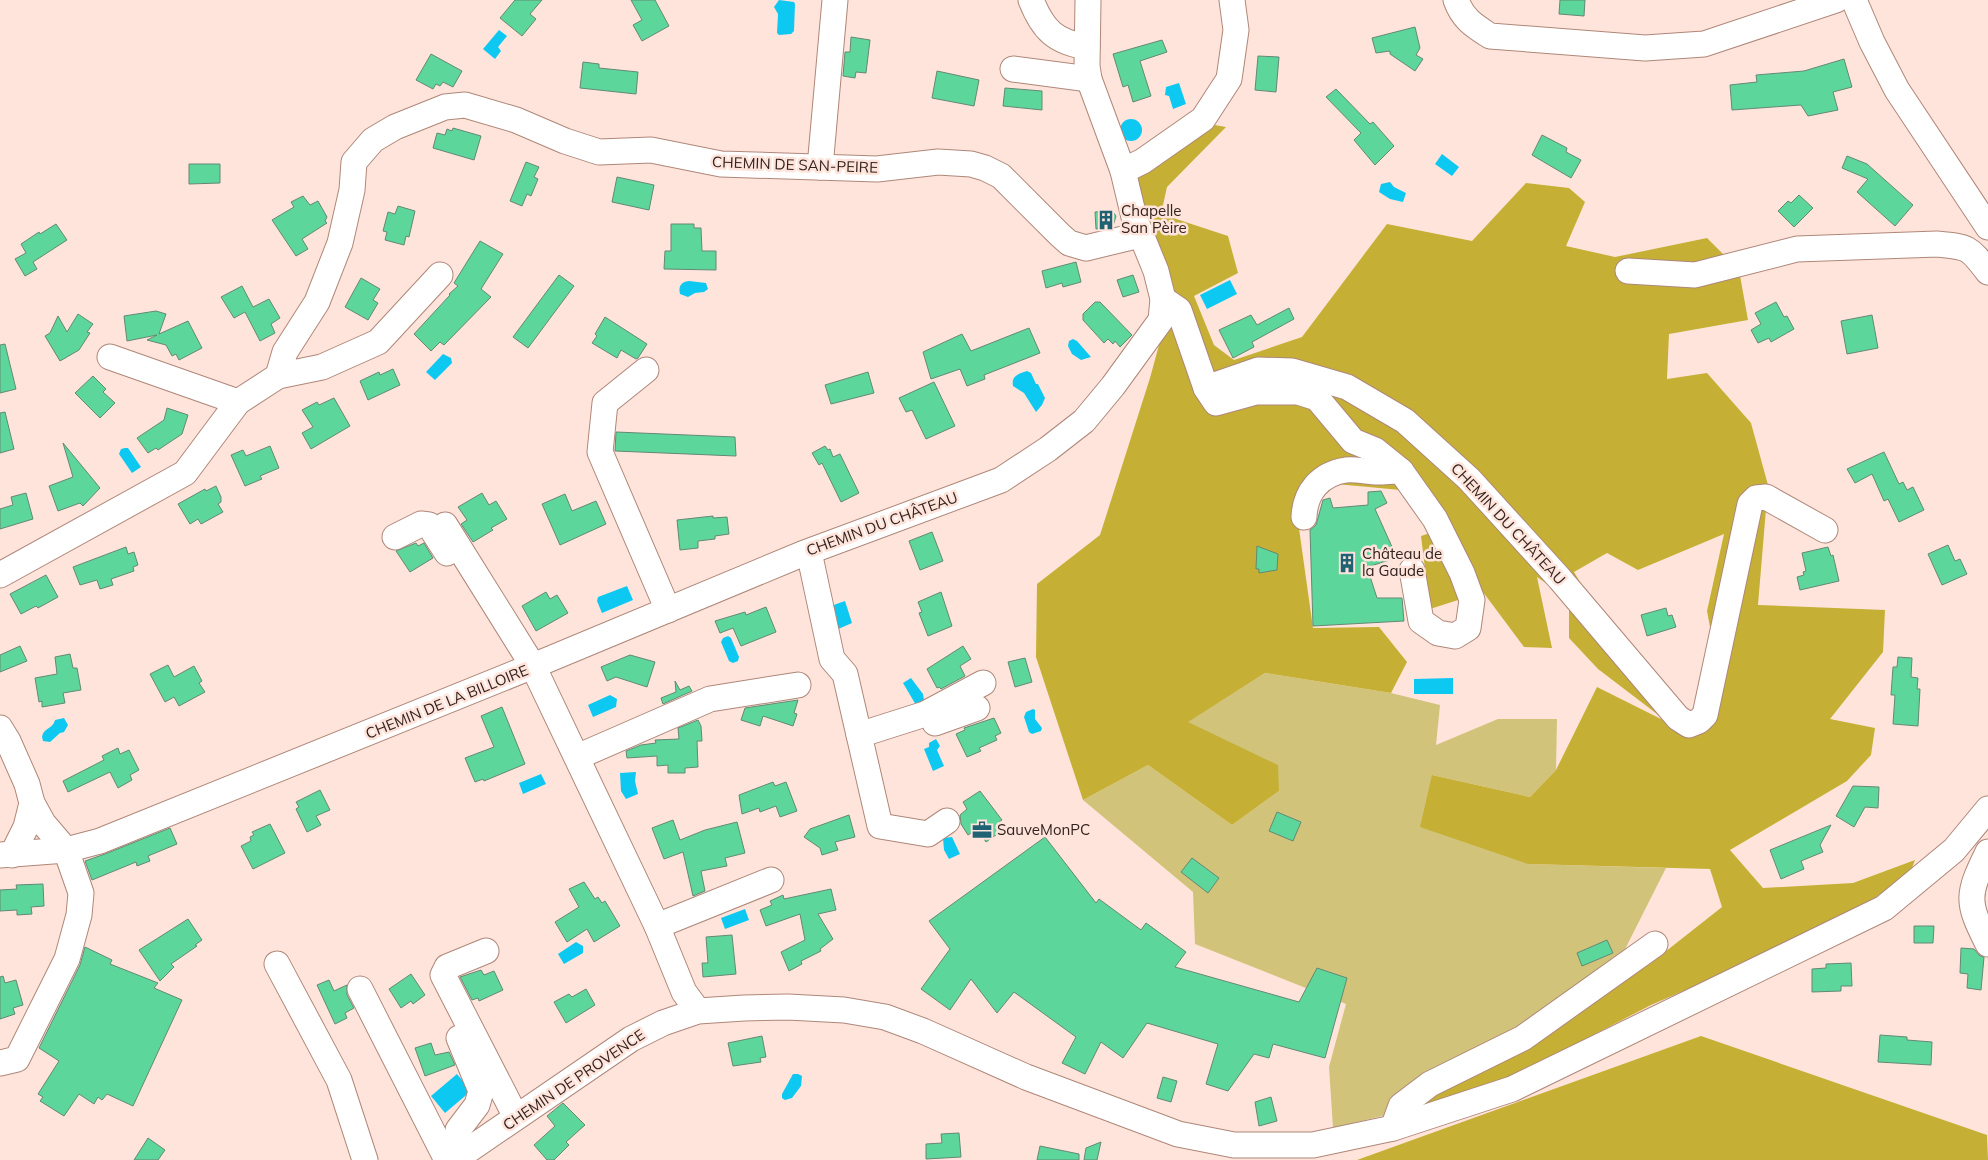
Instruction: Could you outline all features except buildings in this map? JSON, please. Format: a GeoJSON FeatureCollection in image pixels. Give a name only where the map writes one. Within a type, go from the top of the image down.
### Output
{"type":"FeatureCollection","features":[{"type":"Feature","properties":{"kind":"street"},"geometry":{"type":"LineString","coordinates":[[820,167],[835,0]]}},
{"type":"Feature","properties":{"kind":"street"},"geometry":{"type":"LineString","coordinates":[[1031,0],[1036,13],[1056,39],[1087,47]]}},
{"type":"Feature","properties":{"kind":"street","name":"CHEMIN DU CHÂTEAU"},"geometry":{"type":"LineString","coordinates":[[526,669],[808,552],[1001,480],[1084,422],[1161,320],[1163,299],[1156,271],[1134,217],[1124,171],[1089,79],[1087,66],[1088,0]]}},
{"type":"Feature","properties":{"kind":"street"},"geometry":{"type":"LineString","coordinates":[[1124,171],[1143,161],[1203,120],[1229,79],[1236,30],[1232,0]]}},
{"type":"Feature","properties":{"kind":"street"},"geometry":{"type":"LineString","coordinates":[[1456,0],[1460,12],[1473,25],[1490,36],[1645,48],[1704,44],[1836,0]]}},
{"type":"Feature","properties":{"kind":"street"},"geometry":{"type":"LineString","coordinates":[[1854,0],[1872,42],[1897,90],[1944,158],[1988,227]]}},
{"type":"Feature","properties":{"kind":"street"},"geometry":{"type":"LineString","coordinates":[[1013,69],[1089,79]]}},
{"type":"Feature","properties":{"kind":"street","name":"CHEMIN DE SAN-PEIRE"},"geometry":{"type":"LineString","coordinates":[[278,376],[285,352],[317,302],[340,243],[352,190],[354,162],[373,140],[395,127],[445,107],[466,105],[516,120],[565,141],[599,152],[651,150],[721,164],[877,170],[938,162],[971,164],[1001,176],[1060,235],[1077,247],[1086,248],[1140,235]]}},
{"type":"Feature","properties":{"kind":"street"},"geometry":{"type":"LineString","coordinates":[[1628,271],[1694,275],[1798,249],[1937,244],[1971,250],[1988,272]]}},
{"type":"Feature","properties":{"kind":"street"},"geometry":{"type":"LineString","coordinates":[[0,575],[185,473],[238,402],[278,376],[322,367],[378,342],[440,275]]}},
{"type":"Feature","properties":{"kind":"street"},"geometry":{"type":"LineString","coordinates":[[1163,299],[1179,310],[1206,388],[1216,404],[1256,392],[1298,392],[1317,398],[1353,441],[1375,450],[1401,471],[1435,519],[1462,573],[1472,600],[1468,628],[1455,636],[1438,633],[1421,621],[1412,570]]}},
{"type":"Feature","properties":{"kind":"street"},"geometry":{"type":"LineString","coordinates":[[110,357],[238,402]]}},
{"type":"Feature","properties":{"kind":"street"},"geometry":{"type":"LineString","coordinates":[[646,370],[605,403],[600,452],[668,610]]}},
{"type":"Feature","properties":{"kind":"street","name":"CHEMIN DU CHÂTEAU"},"geometry":{"type":"LineString","coordinates":[[1206,388],[1258,370],[1292,371],[1347,387],[1405,421],[1470,479],[1560,579],[1678,718],[1689,725],[1699,721],[1705,715],[1750,504],[1756,498],[1766,497],[1824,530]]}},
{"type":"Feature","properties":{"kind":"street"},"geometry":{"type":"LineString","coordinates":[[1304,517],[1304,505],[1310,491],[1329,476],[1347,470],[1401,471]]}},
{"type":"Feature","properties":{"kind":"street"},"geometry":{"type":"LineString","coordinates":[[395,537],[421,524],[429,525],[514,660],[526,669]]}},
{"type":"Feature","properties":{"kind":"street"},"geometry":{"type":"LineString","coordinates":[[445,525],[526,669]]}},
{"type":"Feature","properties":{"kind":"street"},"geometry":{"type":"LineString","coordinates":[[808,552],[832,659],[845,674],[880,826],[928,834],[947,821]]}},
{"type":"Feature","properties":{"kind":"street","name":"CHEMIN DE LA BILLOIRE"},"geometry":{"type":"LineString","coordinates":[[6,855],[66,850],[100,841],[526,669],[577,757],[657,926],[684,992],[698,1011]]}},
{"type":"Feature","properties":{"kind":"street"},"geometry":{"type":"LineString","coordinates":[[861,742],[925,714],[983,683]]}},
{"type":"Feature","properties":{"kind":"street"},"geometry":{"type":"LineString","coordinates":[[577,757],[710,699],[798,685]]}},
{"type":"Feature","properties":{"kind":"street"},"geometry":{"type":"LineString","coordinates":[[861,742],[976,708]]}},
{"type":"Feature","properties":{"kind":"street"},"geometry":{"type":"LineString","coordinates":[[0,728],[8,741],[27,784],[32,803],[43,823],[66,850],[81,892],[79,915],[67,959],[17,1059],[0,1063]]}},
{"type":"Feature","properties":{"kind":"street"},"geometry":{"type":"LineString","coordinates":[[6,855],[26,827],[32,803]]}},
{"type":"Feature","properties":{"kind":"street","name":"CHEMIN DE PROVENCE"},"geometry":{"type":"LineString","coordinates":[[455,1158],[631,1039],[663,1023],[698,1011],[788,1007],[844,1010],[885,1017],[923,1031],[1026,1077],[1169,1131],[1234,1145],[1313,1145],[1393,1128],[1512,1089],[1884,908],[1954,850],[1988,809]]}},
{"type":"Feature","properties":{"kind":"street"},"geometry":{"type":"LineString","coordinates":[[1988,852],[1974,879],[1971,892],[1974,916],[1988,944]]}},
{"type":"Feature","properties":{"kind":"street"},"geometry":{"type":"LineString","coordinates":[[657,926],[771,880]]}},
{"type":"Feature","properties":{"kind":"street"},"geometry":{"type":"LineString","coordinates":[[1393,1128],[1402,1106],[1430,1084],[1523,1038],[1655,944]]}},
{"type":"Feature","properties":{"kind":"street"},"geometry":{"type":"LineString","coordinates":[[486,951],[447,967],[444,975],[516,1118]]}},
{"type":"Feature","properties":{"kind":"street"},"geometry":{"type":"LineString","coordinates":[[277,964],[339,1080],[366,1160]]}},
{"type":"Feature","properties":{"kind":"street"},"geometry":{"type":"LineString","coordinates":[[360,989],[455,1158]]}},
{"type":"Feature","properties":{"kind":"street"},"geometry":{"type":"LineString","coordinates":[[455,1158],[458,1130],[477,1106],[481,1091],[459,1038]]}},
{"type":"Feature","properties":{"kind":"shaded area"},"geometry":{"type":"Polygon","coordinates":[[[1203,123],[1226,127],[1167,187],[1161,214],[1228,236],[1238,273],[1194,296],[1214,345],[1234,360],[1302,337],[1387,224],[1472,241],[1526,183],[1569,188],[1585,202],[1566,246],[1615,257],[1707,238],[1739,270],[1748,320],[1669,334],[1667,379],[1707,373],[1751,423],[1768,485],[1758,605],[1885,610],[1883,652],[1830,719],[1875,728],[1871,755],[1847,781],[1730,850],[1763,888],[1853,883],[1915,860],[1910,873],[1839,923],[1651,1005],[1477,1095],[1410,1109],[1607,985],[1651,963],[1722,907],[1710,869],[1528,864],[1420,827],[1432,775],[1530,797],[1556,770],[1597,687],[1693,735],[1722,691],[1707,611],[1724,534],[1638,570],[1607,553],[1574,572],[1661,717],[1598,669],[1569,638],[1569,599],[1537,577],[1552,648],[1524,647],[1483,592],[1430,609],[1421,536],[1436,531],[1422,492],[1336,484],[1296,507],[1313,628],[1379,627],[1407,662],[1391,693],[1265,673],[1188,722],[1278,765],[1279,791],[1232,825],[1148,765],[1083,800],[1036,657],[1037,584],[1100,535],[1150,378],[1165,323],[1130,170],[1203,123]]]}},
{"type":"Feature","properties":{"kind":"shaded area"},"geometry":{"type":"Polygon","coordinates":[[[1265,673],[1391,693],[1440,705],[1436,745],[1498,719],[1557,719],[1556,770],[1530,797],[1432,775],[1528,864],[1666,868],[1607,985],[1410,1109],[1333,1128],[1329,1067],[1346,1004],[1195,944],[1193,892],[1083,800],[1148,765],[1232,825],[1279,791],[1187,722],[1265,673]]]}},
{"type":"Feature","properties":{"kind":"shaded area"},"geometry":{"type":"Polygon","coordinates":[[[1701,1036],[1987,1135],[1988,1160],[1357,1160],[1701,1036]]]}},
{"type":"Feature","properties":{"kind":"water"},"geometry":{"type":"Polygon","coordinates":[[[779,0],[794,2],[795,4],[794,31],[791,34],[779,35],[777,33],[778,14],[774,7],[779,0]]]}},
{"type":"Feature","properties":{"kind":"water"},"geometry":{"type":"Polygon","coordinates":[[[499,30],[507,36],[498,47],[501,51],[495,59],[483,49],[499,30]]]}},
{"type":"Feature","properties":{"kind":"water"},"geometry":{"type":"Polygon","coordinates":[[[1179,83],[1186,104],[1173,109],[1169,96],[1165,95],[1166,87],[1179,83]]]}},
{"type":"Feature","properties":{"kind":"water"},"geometry":{"type":"Polygon","coordinates":[[[1131,119],[1139,122],[1142,130],[1139,138],[1131,141],[1123,138],[1120,130],[1123,122],[1131,119]]]}},
{"type":"Feature","properties":{"kind":"water"},"geometry":{"type":"Polygon","coordinates":[[[1442,154],[1459,167],[1452,176],[1435,164],[1442,154]]]}},
{"type":"Feature","properties":{"kind":"water"},"geometry":{"type":"Polygon","coordinates":[[[1390,182],[1394,187],[1406,193],[1403,202],[1390,199],[1379,192],[1381,184],[1390,182]]]}},
{"type":"Feature","properties":{"kind":"water"},"geometry":{"type":"Polygon","coordinates":[[[1230,280],[1237,294],[1207,309],[1200,295],[1230,280]]]}},
{"type":"Feature","properties":{"kind":"water"},"geometry":{"type":"Polygon","coordinates":[[[689,281],[706,283],[708,289],[688,297],[680,294],[679,289],[681,285],[689,281]]]}},
{"type":"Feature","properties":{"kind":"water"},"geometry":{"type":"Polygon","coordinates":[[[1073,339],[1091,357],[1081,360],[1072,354],[1068,346],[1069,341],[1073,339]]]}},
{"type":"Feature","properties":{"kind":"water"},"geometry":{"type":"Polygon","coordinates":[[[443,354],[451,358],[452,363],[435,380],[426,372],[443,354]]]}},
{"type":"Feature","properties":{"kind":"water"},"geometry":{"type":"Polygon","coordinates":[[[1027,371],[1031,373],[1045,398],[1036,412],[1024,393],[1013,386],[1014,377],[1027,371]]]}},
{"type":"Feature","properties":{"kind":"water"},"geometry":{"type":"Polygon","coordinates":[[[128,448],[141,467],[132,473],[119,454],[121,449],[128,448]]]}},
{"type":"Feature","properties":{"kind":"water"},"geometry":{"type":"Polygon","coordinates":[[[627,586],[633,600],[602,613],[597,601],[598,597],[627,586]]]}},
{"type":"Feature","properties":{"kind":"water"},"geometry":{"type":"Polygon","coordinates":[[[845,601],[852,623],[836,630],[828,607],[845,601]]]}},
{"type":"Feature","properties":{"kind":"water"},"geometry":{"type":"Polygon","coordinates":[[[728,636],[731,638],[739,657],[738,661],[733,663],[729,661],[721,642],[723,638],[728,636]]]}},
{"type":"Feature","properties":{"kind":"water"},"geometry":{"type":"Polygon","coordinates":[[[911,678],[923,694],[924,700],[916,705],[903,683],[911,678]]]}},
{"type":"Feature","properties":{"kind":"water"},"geometry":{"type":"Polygon","coordinates":[[[1453,678],[1453,694],[1414,694],[1414,679],[1453,678]]]}},
{"type":"Feature","properties":{"kind":"water"},"geometry":{"type":"Polygon","coordinates":[[[610,695],[617,699],[616,707],[593,717],[588,705],[610,695]]]}},
{"type":"Feature","properties":{"kind":"water"},"geometry":{"type":"Polygon","coordinates":[[[1035,710],[1035,719],[1042,728],[1041,731],[1032,734],[1029,732],[1024,717],[1026,712],[1035,710]]]}},
{"type":"Feature","properties":{"kind":"water"},"geometry":{"type":"Polygon","coordinates":[[[64,718],[68,725],[64,732],[60,733],[50,742],[43,741],[44,732],[55,720],[64,718]]]}},
{"type":"Feature","properties":{"kind":"water"},"geometry":{"type":"Polygon","coordinates":[[[936,739],[940,746],[937,750],[944,766],[933,771],[924,749],[929,747],[929,743],[936,739]]]}},
{"type":"Feature","properties":{"kind":"water"},"geometry":{"type":"Polygon","coordinates":[[[636,772],[635,781],[638,794],[626,799],[621,791],[620,773],[636,772]]]}},
{"type":"Feature","properties":{"kind":"water"},"geometry":{"type":"Polygon","coordinates":[[[541,774],[546,784],[523,794],[519,783],[541,774]]]}},
{"type":"Feature","properties":{"kind":"water"},"geometry":{"type":"Polygon","coordinates":[[[952,837],[960,854],[949,859],[944,850],[943,838],[952,837]]]}},
{"type":"Feature","properties":{"kind":"water"},"geometry":{"type":"Polygon","coordinates":[[[745,909],[749,920],[725,929],[721,918],[745,909]]]}},
{"type":"Feature","properties":{"kind":"water"},"geometry":{"type":"Polygon","coordinates":[[[576,942],[583,946],[583,953],[564,964],[558,954],[576,942]]]}},
{"type":"Feature","properties":{"kind":"water"},"geometry":{"type":"Polygon","coordinates":[[[457,1074],[471,1091],[445,1113],[431,1096],[457,1074]]]}},
{"type":"Feature","properties":{"kind":"water"},"geometry":{"type":"Polygon","coordinates":[[[793,1074],[802,1076],[801,1086],[792,1098],[785,1100],[782,1098],[782,1094],[793,1074]]]}},
{"type":"Feature","properties":{"kind":"place","name":"Chapelle San Pèire"},"geometry":{"type":"Point","coordinates":[1106,220]}},
{"type":"Feature","properties":{"kind":"place","name":"Château de la Gaude"},"geometry":{"type":"Point","coordinates":[1347,563]}},
{"type":"Feature","properties":{"kind":"place","name":"SauveMonPC"},"geometry":{"type":"Point","coordinates":[982,830]}}]}
